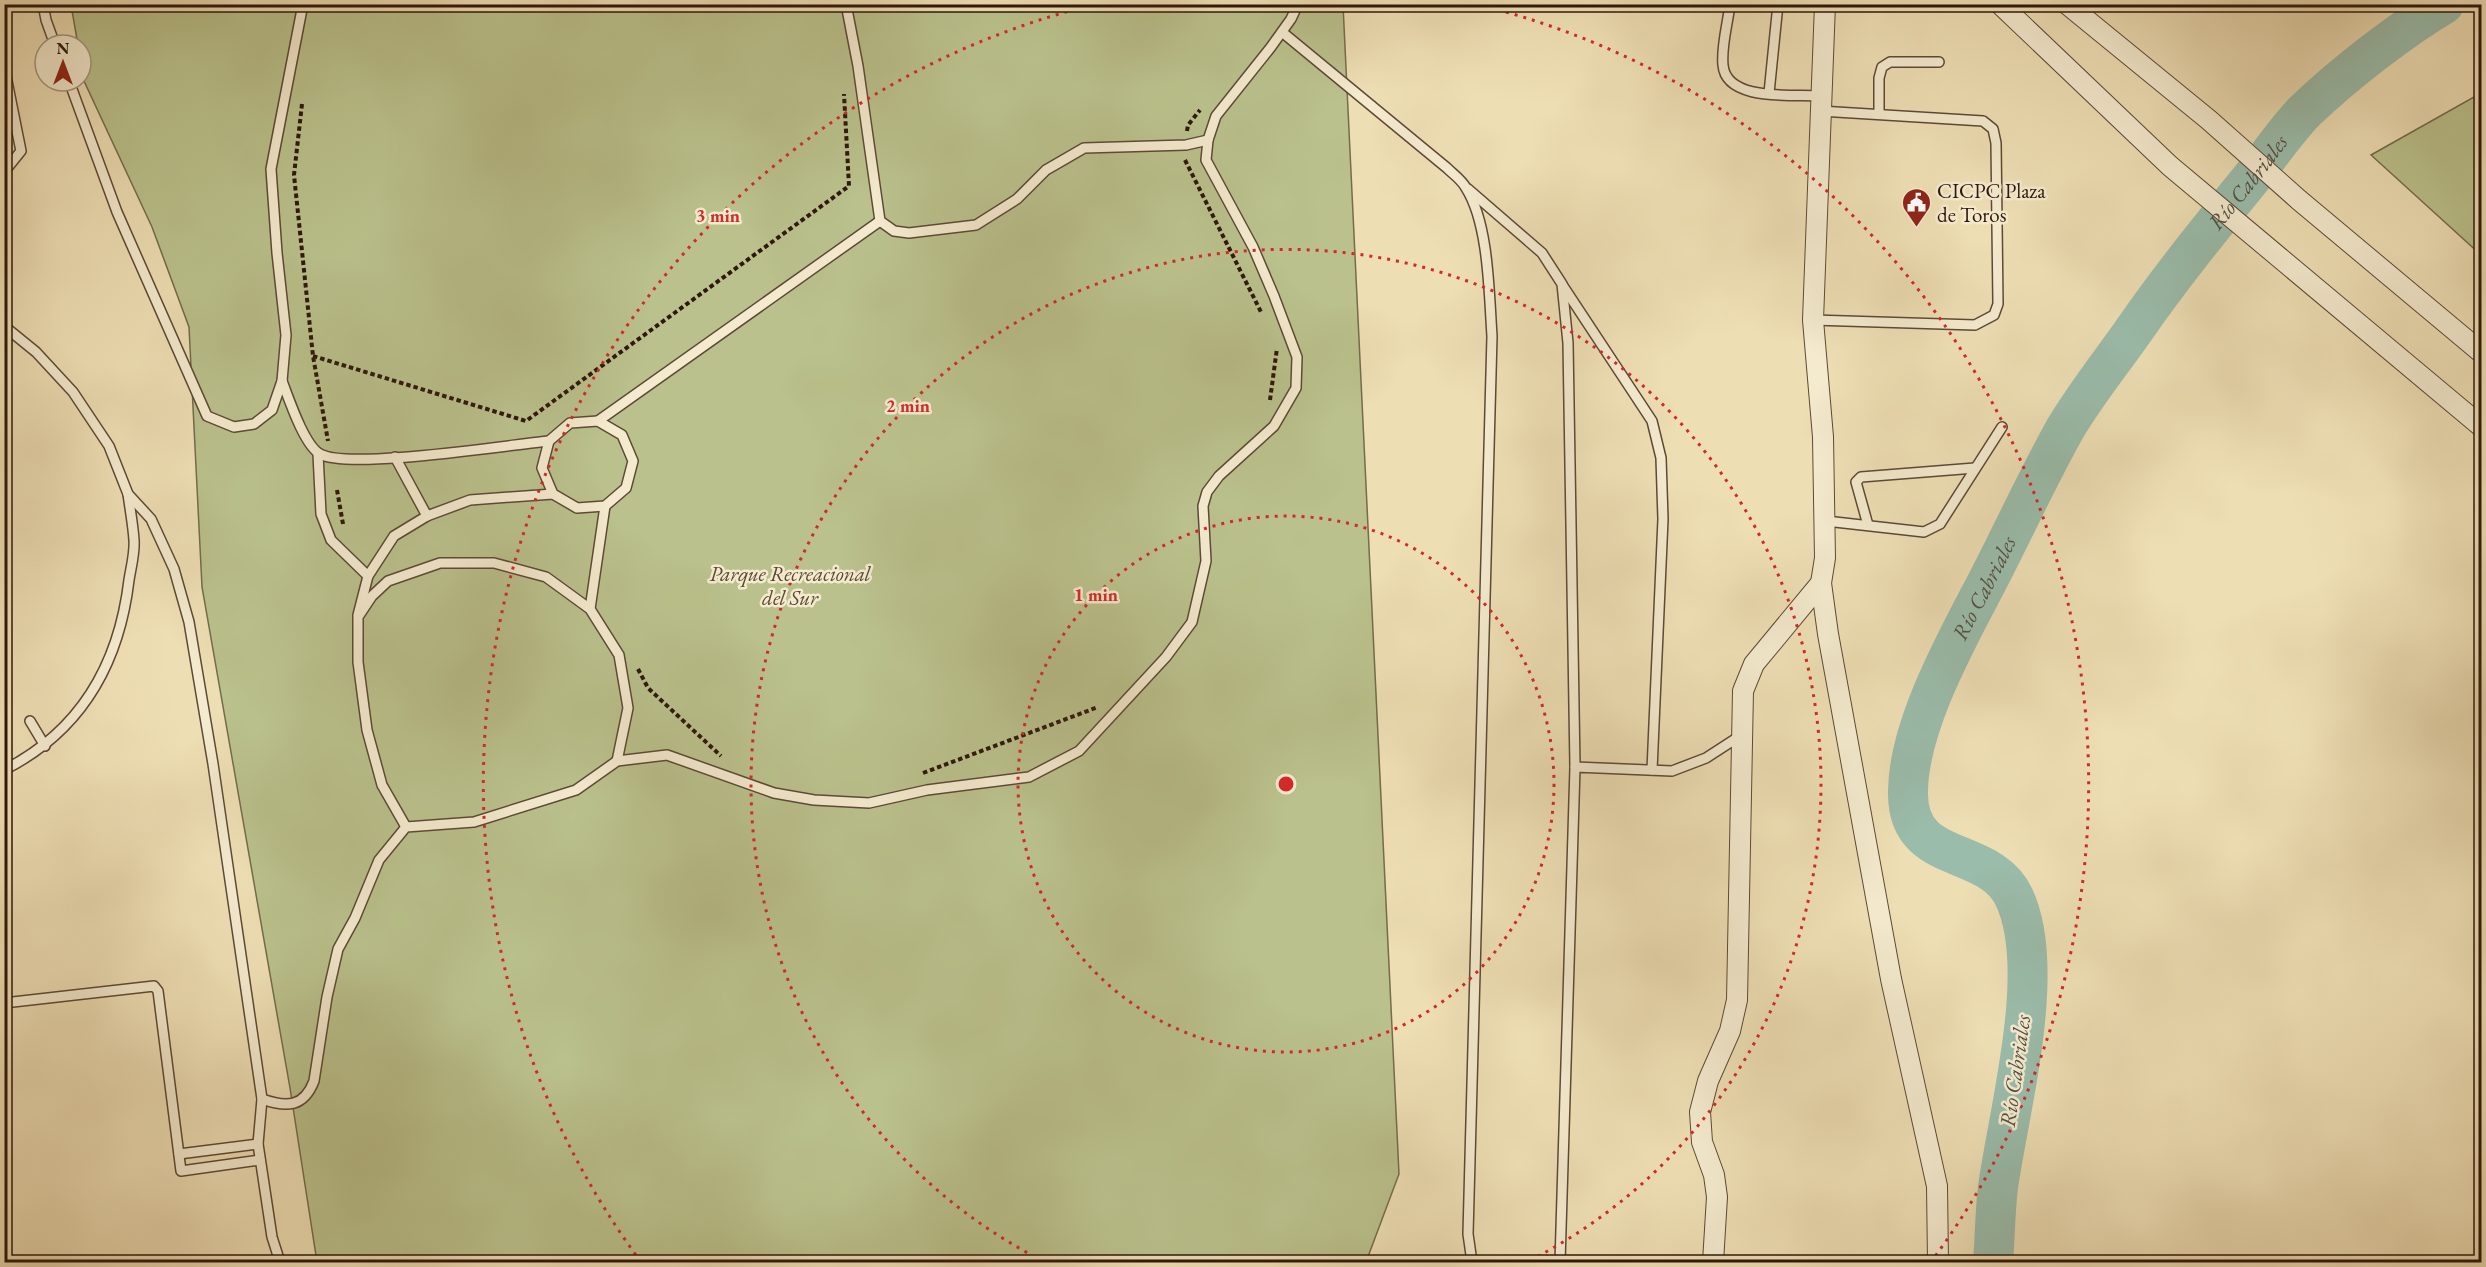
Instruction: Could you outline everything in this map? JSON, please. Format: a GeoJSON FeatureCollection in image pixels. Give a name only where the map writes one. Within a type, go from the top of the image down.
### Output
{"type":"FeatureCollection","features":[{"type":"Feature","properties":{"kind":"street"},"geometry":{"type":"LineString","coordinates":[[1825,4],[1813,320],[1823,437],[1826,521],[1826,558],[1821,583],[1828,634],[1891,979],[1937,1186],[1938,1263]]}},
{"type":"Feature","properties":{"kind":"street"},"geometry":{"type":"LineString","coordinates":[[2000,4],[2170,166],[2481,427]]}},
{"type":"Feature","properties":{"kind":"street"},"geometry":{"type":"LineString","coordinates":[[2067,4],[2209,120],[2299,200],[2481,353]]}},
{"type":"Feature","properties":{"kind":"street"},"geometry":{"type":"LineString","coordinates":[[1713,1263],[1717,1197],[1714,1176],[1702,1142],[1700,1112],[1708,1081],[1730,1030],[1737,1000],[1740,736],[1743,691],[1754,664],[1821,583]]}},
{"type":"Feature","properties":{"kind":"lane"},"geometry":{"type":"LineString","coordinates":[[44,4],[51,33]]}},
{"type":"Feature","properties":{"kind":"lane"},"geometry":{"type":"LineString","coordinates":[[73,93],[117,212],[207,416],[234,427],[254,424],[272,410],[282,381],[286,335],[271,170],[303,4]]}},
{"type":"Feature","properties":{"kind":"lane"},"geometry":{"type":"LineString","coordinates":[[846,4],[858,66],[880,221],[894,231],[909,233],[976,225],[1017,200],[1046,170],[1084,148],[1186,145],[1208,140]]}},
{"type":"Feature","properties":{"kind":"lane"},"geometry":{"type":"LineString","coordinates":[[262,1099],[276,1104],[290,1104],[302,1101],[310,1092],[314,1081],[327,997],[338,949],[355,918],[379,860],[406,827],[474,822],[576,790],[617,761],[667,755],[774,793],[814,800],[869,803],[927,790],[1029,777],[1079,751],[1166,657],[1192,622],[1206,561],[1203,506],[1207,492],[1219,476],[1274,426],[1296,388],[1297,357],[1253,247],[1206,160],[1208,140],[1216,116],[1282,32],[1298,4]]}},
{"type":"Feature","properties":{"kind":"lane"},"geometry":{"type":"LineString","coordinates":[[1730,4],[1723,64],[1726,77],[1734,85],[1747,92],[1769,93],[1879,114],[1983,121],[1993,129],[1996,143],[1998,304],[1994,315],[1987,321],[1975,325],[1813,320]]}},
{"type":"Feature","properties":{"kind":"lane"},"geometry":{"type":"LineString","coordinates":[[1769,93],[1778,4]]}},
{"type":"Feature","properties":{"kind":"lane"},"geometry":{"type":"LineString","coordinates":[[1282,32],[1446,168],[1542,253],[1652,421],[1660,458],[1663,519],[1652,770]]}},
{"type":"Feature","properties":{"kind":"lane"},"geometry":{"type":"LineString","coordinates":[[1879,114],[1879,78],[1882,67],[1890,62],[1939,62]]}},
{"type":"Feature","properties":{"kind":"lane"},"geometry":{"type":"LineString","coordinates":[[4,66],[21,151],[4,172]]}},
{"type":"Feature","properties":{"kind":"lane"},"geometry":{"type":"LineString","coordinates":[[1466,187],[1478,215],[1480,226],[1487,270],[1492,336],[1468,1234],[1472,1263]]}},
{"type":"Feature","properties":{"kind":"lane"},"geometry":{"type":"LineString","coordinates":[[318,454],[331,458],[368,460],[549,441],[570,423],[598,421],[880,221]]}},
{"type":"Feature","properties":{"kind":"lane"},"geometry":{"type":"LineString","coordinates":[[1560,1263],[1575,767],[1568,343],[1562,284]]}},
{"type":"Feature","properties":{"kind":"lane"},"geometry":{"type":"LineString","coordinates":[[4,326],[36,352],[73,392],[109,446],[128,494],[134,541],[127,600],[112,655],[87,699],[71,721],[45,746],[4,770]]}},
{"type":"Feature","properties":{"kind":"lane"},"geometry":{"type":"LineString","coordinates":[[282,381],[307,439],[318,454],[321,514],[331,540],[368,576]]}},
{"type":"Feature","properties":{"kind":"lane"},"geometry":{"type":"LineString","coordinates":[[406,827],[382,785],[367,730],[358,662],[358,608],[368,576],[394,536],[427,516],[470,500],[553,494],[577,508],[605,506],[626,488],[633,460],[622,435],[598,421]]}},
{"type":"Feature","properties":{"kind":"lane"},"geometry":{"type":"LineString","coordinates":[[1826,521],[1924,532],[1931,530],[1940,524],[2002,427]]}},
{"type":"Feature","properties":{"kind":"lane"},"geometry":{"type":"LineString","coordinates":[[549,441],[542,468],[553,494]]}},
{"type":"Feature","properties":{"kind":"lane"},"geometry":{"type":"LineString","coordinates":[[396,457],[427,516]]}},
{"type":"Feature","properties":{"kind":"lane"},"geometry":{"type":"LineString","coordinates":[[1868,525],[1856,482],[1861,477],[1975,468]]}},
{"type":"Feature","properties":{"kind":"lane"},"geometry":{"type":"LineString","coordinates":[[128,494],[151,519],[174,569],[189,622],[213,764],[262,1099],[258,1144],[260,1160],[272,1236],[280,1263]]}},
{"type":"Feature","properties":{"kind":"lane"},"geometry":{"type":"LineString","coordinates":[[590,609],[605,506]]}},
{"type":"Feature","properties":{"kind":"lane"},"geometry":{"type":"LineString","coordinates":[[358,617],[372,596],[388,581],[440,563],[494,563],[546,577],[590,609],[619,656],[628,708],[617,761]]}},
{"type":"Feature","properties":{"kind":"lane"},"geometry":{"type":"LineString","coordinates":[[30,721],[45,746]]}},
{"type":"Feature","properties":{"kind":"lane"},"geometry":{"type":"LineString","coordinates":[[1575,767],[1671,771],[1697,762],[1740,736]]}},
{"type":"Feature","properties":{"kind":"lane"},"geometry":{"type":"LineString","coordinates":[[4,1003],[154,986],[158,991],[181,1171],[260,1160]]}},
{"type":"Feature","properties":{"kind":"lane"},"geometry":{"type":"LineString","coordinates":[[178,1154],[258,1144]]}},
{"type":"Feature","properties":{"kind":"path"},"geometry":{"type":"LineString","coordinates":[[313,356],[526,421],[849,186],[844,86]]}},
{"type":"Feature","properties":{"kind":"path"},"geometry":{"type":"LineString","coordinates":[[302,96],[294,175],[313,356],[344,526]]}},
{"type":"Feature","properties":{"kind":"path"},"geometry":{"type":"LineString","coordinates":[[1203,107],[1188,125],[1184,159],[1267,324]]}},
{"type":"Feature","properties":{"kind":"path"},"geometry":{"type":"LineString","coordinates":[[1269,407],[1277,344]]}},
{"type":"Feature","properties":{"kind":"path"},"geometry":{"type":"LineString","coordinates":[[638,668],[648,688],[723,758]]}},
{"type":"Feature","properties":{"kind":"path"},"geometry":{"type":"LineString","coordinates":[[912,777],[1106,704]]}},
{"type":"Feature","properties":{"kind":"green space","name":"Parque Recreacional del Sur"},"geometry":{"type":"Polygon","coordinates":[[[71,5],[1343,5],[1399,1174],[1366,1262],[317,1262],[290,1088],[202,587],[189,327],[152,227],[90,93],[93,93],[93,33],[76,33],[71,5]]]}},
{"type":"Feature","properties":{"kind":"green space"},"geometry":{"type":"Polygon","coordinates":[[[2481,93],[2481,255],[2371,155],[2481,93]]]}},
{"type":"Feature","properties":{"kind":"waterway","name":"Río Cabriales"},"geometry":{"type":"LineString","coordinates":[[1993,1262],[1998,1187],[2017,1080],[2027,1000],[2024,927],[2014,897],[2002,880],[1987,869],[1935,845],[1921,833],[1912,817],[1908,794],[1910,769],[1924,714],[1948,658],[2065,429],[2162,292],[2298,118],[2372,54],[2444,4]]}},
{"type":"Feature","properties":{"kind":"place","name":"CICPC Plaza de Toros"},"geometry":{"type":"Point","coordinates":[1916,228]}}]}
